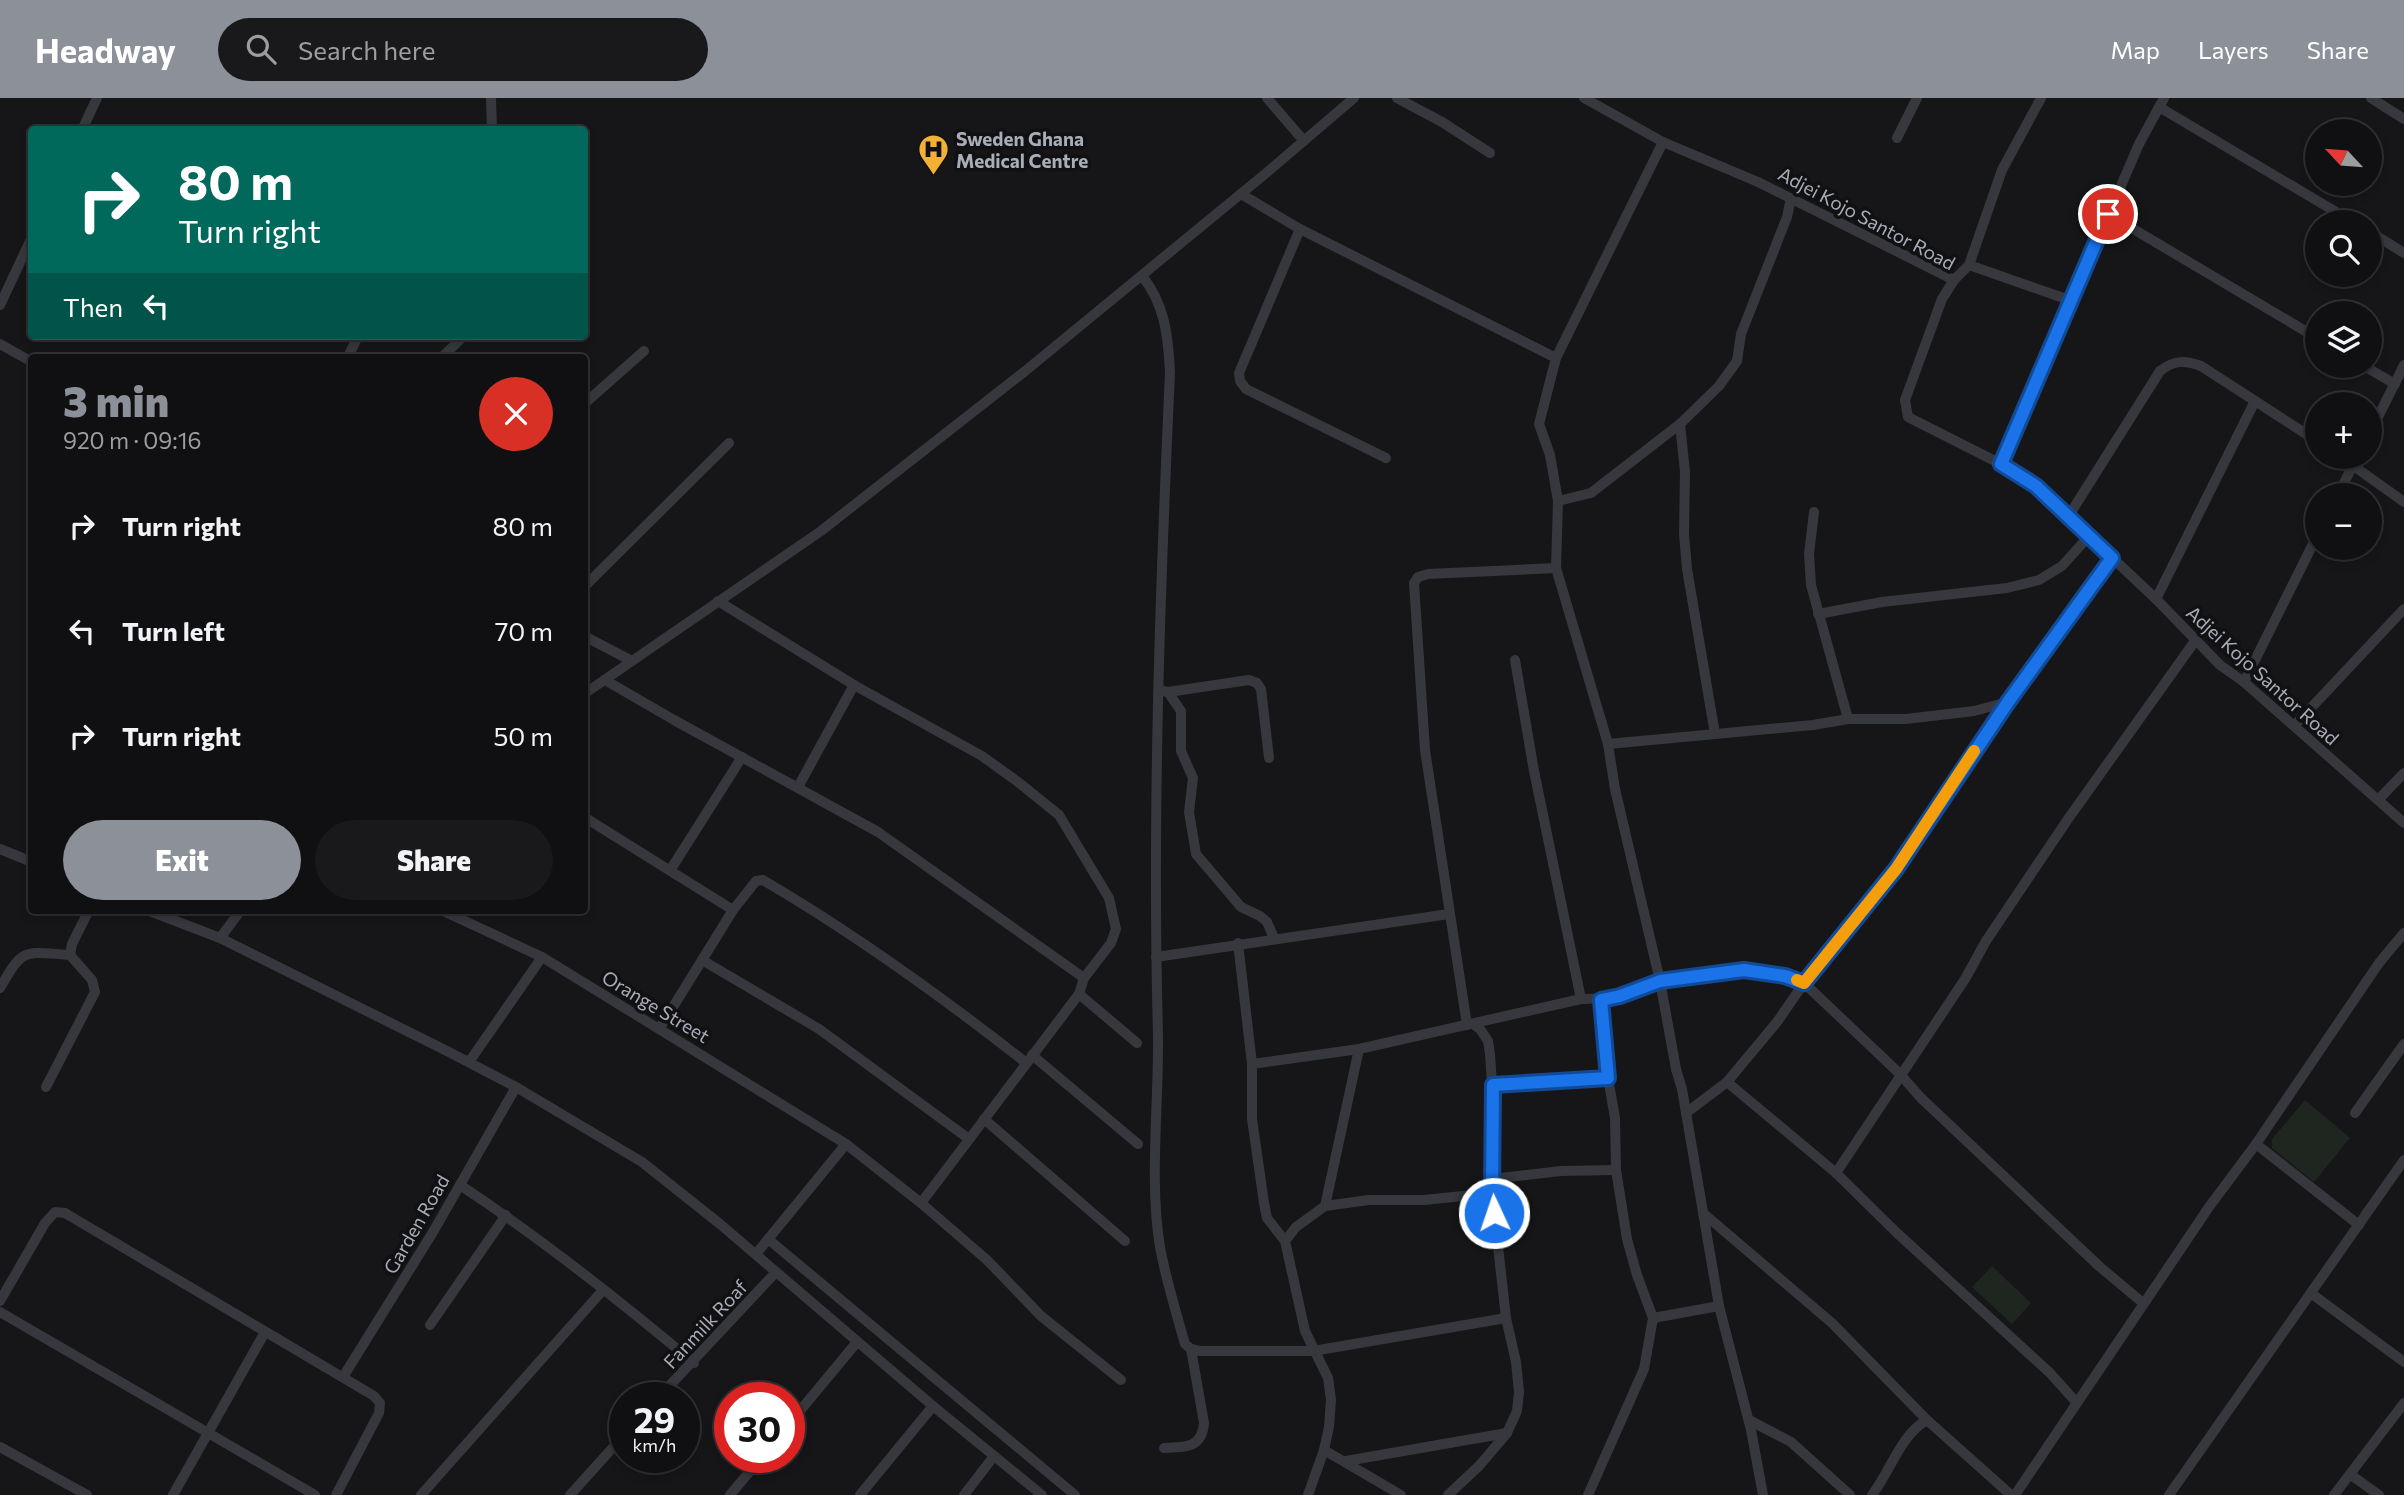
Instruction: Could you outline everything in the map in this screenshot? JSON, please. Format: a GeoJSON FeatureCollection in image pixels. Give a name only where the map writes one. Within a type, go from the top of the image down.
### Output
{"type":"FeatureCollection","features":[{"type":"Feature","properties":{"kind":"street"},"geometry":{"type":"LineString","coordinates":[[84,126],[97,98]]}},
{"type":"Feature","properties":{"kind":"street"},"geometry":{"type":"LineString","coordinates":[[491,98],[492,126]]}},
{"type":"Feature","properties":{"kind":"street"},"geometry":{"type":"LineString","coordinates":[[1267,98],[1304,141]]}},
{"type":"Feature","properties":{"kind":"street"},"geometry":{"type":"LineString","coordinates":[[588,691],[821,531],[1024,372],[1354,98]]}},
{"type":"Feature","properties":{"kind":"street"},"geometry":{"type":"LineString","coordinates":[[1397,98],[1442,122],[1490,153]]}},
{"type":"Feature","properties":{"kind":"street","name":"Adjei Kojo Santor Road"},"geometry":{"type":"LineString","coordinates":[[1584,98],[1663,142],[1791,198],[1954,280],[1942,299],[1905,400],[1908,417],[2001,464],[2036,486],[2156,599],[2220,665],[2244,682],[2404,823]]}},
{"type":"Feature","properties":{"kind":"street"},"geometry":{"type":"LineString","coordinates":[[1897,138],[1917,98]]}},
{"type":"Feature","properties":{"kind":"street"},"geometry":{"type":"LineString","coordinates":[[1954,280],[1969,265],[2002,170],[2041,98]]}},
{"type":"Feature","properties":{"kind":"street"},"geometry":{"type":"LineString","coordinates":[[2371,98],[2404,119]]}},
{"type":"Feature","properties":{"kind":"street"},"geometry":{"type":"LineString","coordinates":[[2001,464],[2139,144],[2162,102],[2334,210]]}},
{"type":"Feature","properties":{"kind":"street"},"geometry":{"type":"LineString","coordinates":[[1663,142],[1556,358],[1539,424],[1550,455],[1558,501],[1556,568],[1608,744],[1615,789],[1660,981],[1719,1306],[1749,1420],[1763,1495]]}},
{"type":"Feature","properties":{"kind":"street"},"geometry":{"type":"LineString","coordinates":[[1241,194],[1300,229],[1556,358]]}},
{"type":"Feature","properties":{"kind":"street"},"geometry":{"type":"LineString","coordinates":[[1558,501],[1591,493],[1680,424],[1719,386],[1737,361],[1741,334],[1787,217],[1791,198]]}},
{"type":"Feature","properties":{"kind":"street"},"geometry":{"type":"LineString","coordinates":[[2108,214],[2305,331]]}},
{"type":"Feature","properties":{"kind":"street"},"geometry":{"type":"LineString","coordinates":[[1300,229],[1239,373],[1240,381],[1246,389],[1385,457]]}},
{"type":"Feature","properties":{"kind":"street"},"geometry":{"type":"LineString","coordinates":[[2382,239],[2404,253]]}},
{"type":"Feature","properties":{"kind":"street"},"geometry":{"type":"LineString","coordinates":[[0,304],[28,245]]}},
{"type":"Feature","properties":{"kind":"street"},"geometry":{"type":"LineString","coordinates":[[1969,265],[2072,301]]}},
{"type":"Feature","properties":{"kind":"street"},"geometry":{"type":"LineString","coordinates":[[1142,276],[1161,306],[1168,338],[1170,372],[1156,957],[1159,1077],[1156,1181],[1160,1245],[1185,1344],[1191,1349],[1313,1351],[1506,1318]]}},
{"type":"Feature","properties":{"kind":"street"},"geometry":{"type":"LineString","coordinates":[[445,354],[460,340]]}},
{"type":"Feature","properties":{"kind":"street"},"geometry":{"type":"LineString","coordinates":[[0,344],[28,360]]}},
{"type":"Feature","properties":{"kind":"street"},"geometry":{"type":"LineString","coordinates":[[588,400],[644,351]]}},
{"type":"Feature","properties":{"kind":"street"},"geometry":{"type":"LineString","coordinates":[[2068,517],[2160,371],[2169,364],[2189,362],[2201,366],[2305,433]]}},
{"type":"Feature","properties":{"kind":"street"},"geometry":{"type":"LineString","coordinates":[[2382,409],[2404,365]]}},
{"type":"Feature","properties":{"kind":"street"},"geometry":{"type":"LineString","coordinates":[[2382,376],[2395,384]]}},
{"type":"Feature","properties":{"kind":"street"},"geometry":{"type":"LineString","coordinates":[[2156,599],[2255,401]]}},
{"type":"Feature","properties":{"kind":"street"},"geometry":{"type":"LineString","coordinates":[[1680,424],[1685,472],[1684,534],[1687,569],[1715,734]]}},
{"type":"Feature","properties":{"kind":"street"},"geometry":{"type":"LineString","coordinates":[[588,579],[729,443]]}},
{"type":"Feature","properties":{"kind":"street"},"geometry":{"type":"LineString","coordinates":[[2365,469],[2404,502]]}},
{"type":"Feature","properties":{"kind":"street"},"geometry":{"type":"LineString","coordinates":[[1814,512],[1809,554],[1811,585],[1848,719]]}},
{"type":"Feature","properties":{"kind":"street"},"geometry":{"type":"LineString","coordinates":[[1818,614],[1882,603],[2007,588],[2039,580],[2062,566],[2089,536]]}},
{"type":"Feature","properties":{"kind":"street"},"geometry":{"type":"LineString","coordinates":[[1686,1113],[1727,1082],[1896,869],[2008,702],[2112,558]]}},
{"type":"Feature","properties":{"kind":"street"},"geometry":{"type":"LineString","coordinates":[[2244,682],[2305,560]]}},
{"type":"Feature","properties":{"kind":"street"},"geometry":{"type":"LineString","coordinates":[[1470,1025],[1449,914],[1425,750],[1414,583],[1418,577],[1427,574],[1556,568]]}},
{"type":"Feature","properties":{"kind":"street"},"geometry":{"type":"LineString","coordinates":[[718,601],[854,685],[982,756],[1038,796],[1059,815],[1109,898],[1116,929],[1111,943],[1084,978],[1079,994],[921,1203]]}},
{"type":"Feature","properties":{"kind":"street"},"geometry":{"type":"LineString","coordinates":[[2294,726],[2404,609]]}},
{"type":"Feature","properties":{"kind":"street"},"geometry":{"type":"LineString","coordinates":[[588,638],[632,661]]}},
{"type":"Feature","properties":{"kind":"street"},"geometry":{"type":"LineString","coordinates":[[1836,1173],[2068,819],[2195,641]]}},
{"type":"Feature","properties":{"kind":"street"},"geometry":{"type":"LineString","coordinates":[[1515,660],[1534,771],[1581,999]]}},
{"type":"Feature","properties":{"kind":"street"},"geometry":{"type":"LineString","coordinates":[[605,680],[878,832],[1084,978]]}},
{"type":"Feature","properties":{"kind":"street"},"geometry":{"type":"LineString","coordinates":[[1163,691],[1249,680],[1257,683],[1261,689],[1269,758]]}},
{"type":"Feature","properties":{"kind":"street"},"geometry":{"type":"LineString","coordinates":[[798,787],[854,685]]}},
{"type":"Feature","properties":{"kind":"street"},"geometry":{"type":"LineString","coordinates":[[1163,691],[1181,711],[1181,751],[1193,778],[1189,812],[1196,854],[1241,907],[1267,922],[1274,938]]}},
{"type":"Feature","properties":{"kind":"street"},"geometry":{"type":"LineString","coordinates":[[1608,744],[1813,725],[1848,719],[1906,719],[1974,711],[2008,702]]}},
{"type":"Feature","properties":{"kind":"street"},"geometry":{"type":"LineString","coordinates":[[670,869],[742,757]]}},
{"type":"Feature","properties":{"kind":"street"},"geometry":{"type":"LineString","coordinates":[[2378,800],[2404,773]]}},
{"type":"Feature","properties":{"kind":"street"},"geometry":{"type":"LineString","coordinates":[[588,819],[733,910]]}},
{"type":"Feature","properties":{"kind":"street"},"geometry":{"type":"LineString","coordinates":[[0,849],[28,860]]}},
{"type":"Feature","properties":{"kind":"street"},"geometry":{"type":"LineString","coordinates":[[660,1028],[733,910],[756,881],[763,880],[847,931],[1028,1058],[1138,1144]]}},
{"type":"Feature","properties":{"kind":"street"},"geometry":{"type":"LineString","coordinates":[[70,955],[87,914]]}},
{"type":"Feature","properties":{"kind":"street"},"geometry":{"type":"LineString","coordinates":[[157,914],[220,938],[469,1062],[642,1162],[682,1192],[1042,1495]]}},
{"type":"Feature","properties":{"kind":"street"},"geometry":{"type":"LineString","coordinates":[[220,938],[238,914]]}},
{"type":"Feature","properties":{"kind":"street","name":"Orange Street"},"geometry":{"type":"LineString","coordinates":[[450,914],[542,957],[846,1144],[921,1203],[987,1260],[1041,1315],[1121,1380]]}},
{"type":"Feature","properties":{"kind":"street"},"geometry":{"type":"LineString","coordinates":[[1156,957],[1449,914]]}},
{"type":"Feature","properties":{"kind":"street"},"geometry":{"type":"LineString","coordinates":[[1703,1213],[1832,1323],[1927,1420],[2013,1495],[2209,1207],[2256,1144],[2371,975],[2404,933]]}},
{"type":"Feature","properties":{"kind":"street"},"geometry":{"type":"LineString","coordinates":[[1238,943],[1252,1064],[1252,1119],[1267,1218],[1285,1241],[1305,1331],[1328,1378],[1331,1400],[1324,1450],[1308,1495]]}},
{"type":"Feature","properties":{"kind":"street"},"geometry":{"type":"LineString","coordinates":[[0,988],[15,961],[29,952],[70,955],[92,980],[95,992],[46,1087]]}},
{"type":"Feature","properties":{"kind":"street"},"geometry":{"type":"LineString","coordinates":[[469,1062],[542,957]]}},
{"type":"Feature","properties":{"kind":"street"},"geometry":{"type":"LineString","coordinates":[[702,960],[819,1029],[969,1139]]}},
{"type":"Feature","properties":{"kind":"street"},"geometry":{"type":"LineString","coordinates":[[1252,1064],[1359,1049],[1581,999],[1601,1000],[1660,981],[1744,970],[1785,976],[1804,983],[1900,1073],[1930,1107],[2100,1267],[2143,1303]]}},
{"type":"Feature","properties":{"kind":"street"},"geometry":{"type":"LineString","coordinates":[[1079,994],[1137,1043]]}},
{"type":"Feature","properties":{"kind":"street"},"geometry":{"type":"LineString","coordinates":[[1588,1495],[1644,1369],[1653,1318],[1627,1240],[1616,1170],[1615,1118],[1608,1078],[1601,1000]]}},
{"type":"Feature","properties":{"kind":"street"},"geometry":{"type":"LineString","coordinates":[[1448,1495],[1479,1466],[1507,1433],[1517,1411],[1519,1392],[1516,1362],[1506,1318],[1492,1193],[1493,1085],[1488,1041],[1480,1029],[1470,1025]]}},
{"type":"Feature","properties":{"kind":"street"},"geometry":{"type":"LineString","coordinates":[[2355,1113],[2404,1044]]}},
{"type":"Feature","properties":{"kind":"street"},"geometry":{"type":"LineString","coordinates":[[1325,1206],[1359,1049]]}},
{"type":"Feature","properties":{"kind":"street"},"geometry":{"type":"LineString","coordinates":[[1493,1085],[1608,1078]]}},
{"type":"Feature","properties":{"kind":"street"},"geometry":{"type":"LineString","coordinates":[[1727,1082],[1836,1173],[1897,1233],[2050,1373],[2076,1402]]}},
{"type":"Feature","properties":{"kind":"street","name":"Garden Road"},"geometry":{"type":"LineString","coordinates":[[343,1377],[396,1293],[516,1087]]}},
{"type":"Feature","properties":{"kind":"street"},"geometry":{"type":"LineString","coordinates":[[984,1119],[1125,1241]]}},
{"type":"Feature","properties":{"kind":"street"},"geometry":{"type":"LineString","coordinates":[[756,1254],[846,1144]]}},
{"type":"Feature","properties":{"kind":"street"},"geometry":{"type":"LineString","coordinates":[[2256,1144],[2359,1225]]}},
{"type":"Feature","properties":{"kind":"street"},"geometry":{"type":"LineString","coordinates":[[2169,1495],[2404,1160]]}},
{"type":"Feature","properties":{"kind":"street"},"geometry":{"type":"LineString","coordinates":[[1492,1179],[1585,1169],[1616,1170]]}},
{"type":"Feature","properties":{"kind":"street"},"geometry":{"type":"LineString","coordinates":[[460,1185],[506,1215],[694,1363]]}},
{"type":"Feature","properties":{"kind":"street"},"geometry":{"type":"LineString","coordinates":[[1285,1241],[1296,1227],[1325,1206],[1369,1200],[1424,1200],[1492,1193]]}},
{"type":"Feature","properties":{"kind":"street"},"geometry":{"type":"LineString","coordinates":[[0,1301],[45,1223],[55,1212],[65,1213],[374,1396],[380,1403],[379,1413],[336,1495]]}},
{"type":"Feature","properties":{"kind":"street"},"geometry":{"type":"LineString","coordinates":[[430,1325],[506,1215]]}},
{"type":"Feature","properties":{"kind":"street"},"geometry":{"type":"LineString","coordinates":[[768,1239],[1075,1495]]}},
{"type":"Feature","properties":{"kind":"street","name":"Fanmilk Roaf"},"geometry":{"type":"LineString","coordinates":[[675,1382],[776,1272]]}},
{"type":"Feature","properties":{"kind":"street"},"geometry":{"type":"LineString","coordinates":[[421,1495],[603,1290]]}},
{"type":"Feature","properties":{"kind":"street"},"geometry":{"type":"LineString","coordinates":[[2312,1294],[2404,1362]]}},
{"type":"Feature","properties":{"kind":"street"},"geometry":{"type":"LineString","coordinates":[[1653,1318],[1719,1306]]}},
{"type":"Feature","properties":{"kind":"street"},"geometry":{"type":"LineString","coordinates":[[0,1312],[315,1495]]}},
{"type":"Feature","properties":{"kind":"street"},"geometry":{"type":"LineString","coordinates":[[173,1495],[265,1332]]}},
{"type":"Feature","properties":{"kind":"street"},"geometry":{"type":"LineString","coordinates":[[805,1405],[857,1342]]}},
{"type":"Feature","properties":{"kind":"street"},"geometry":{"type":"LineString","coordinates":[[1164,1448],[1192,1446],[1199,1442],[1203,1433],[1204,1423],[1191,1349]]}},
{"type":"Feature","properties":{"kind":"street"},"geometry":{"type":"LineString","coordinates":[[2334,1495],[2404,1403]]}},
{"type":"Feature","properties":{"kind":"street"},"geometry":{"type":"LineString","coordinates":[[860,1495],[933,1406]]}},
{"type":"Feature","properties":{"kind":"street"},"geometry":{"type":"LineString","coordinates":[[1749,1420],[1791,1442],[1850,1495]]}},
{"type":"Feature","properties":{"kind":"street"},"geometry":{"type":"LineString","coordinates":[[1872,1495],[1911,1435],[1927,1420]]}},
{"type":"Feature","properties":{"kind":"street"},"geometry":{"type":"LineString","coordinates":[[1346,1461],[1507,1433]]}},
{"type":"Feature","properties":{"kind":"street"},"geometry":{"type":"LineString","coordinates":[[0,1447],[87,1495]]}},
{"type":"Feature","properties":{"kind":"street"},"geometry":{"type":"LineString","coordinates":[[1324,1450],[1401,1495]]}},
{"type":"Feature","properties":{"kind":"street"},"geometry":{"type":"LineString","coordinates":[[570,1495],[609,1452]]}},
{"type":"Feature","properties":{"kind":"street"},"geometry":{"type":"LineString","coordinates":[[964,1495],[994,1456]]}},
{"type":"Feature","properties":{"kind":"street"},"geometry":{"type":"LineString","coordinates":[[730,1495],[748,1473]]}},
{"type":"Feature","properties":{"kind":"street"},"geometry":{"type":"LineString","coordinates":[[2351,1475],[2379,1495]]}},
{"type":"Feature","properties":{"kind":"shaded area"},"geometry":{"type":"Polygon","coordinates":[[[2305,1100],[2350,1138],[2314,1182],[2272,1148],[2272,1139],[2305,1100]]]}},
{"type":"Feature","properties":{"kind":"shaded area"},"geometry":{"type":"Polygon","coordinates":[[[1992,1266],[2031,1303],[2012,1324],[1972,1287],[1992,1266]]]}},
{"type":"Feature","properties":{"kind":"slow traffic"},"geometry":{"type":"LineString","coordinates":[[1797,980],[1804,983],[1896,869],[1974,751]]}},
{"type":"Feature","properties":{"kind":"place","name":"Sweden Ghana Medical Centre"},"geometry":{"type":"Point","coordinates":[933,176]}},
{"type":"Feature","properties":{"kind":"route"},"geometry":{"type":"LineString","coordinates":[[1494,1213],[1493,1085],[1608,1078],[1601,1000],[1660,981],[1744,970],[1785,976],[1804,983],[1896,869],[2008,702],[2112,558],[2036,486],[2001,464],[2108,214]]}}]}
